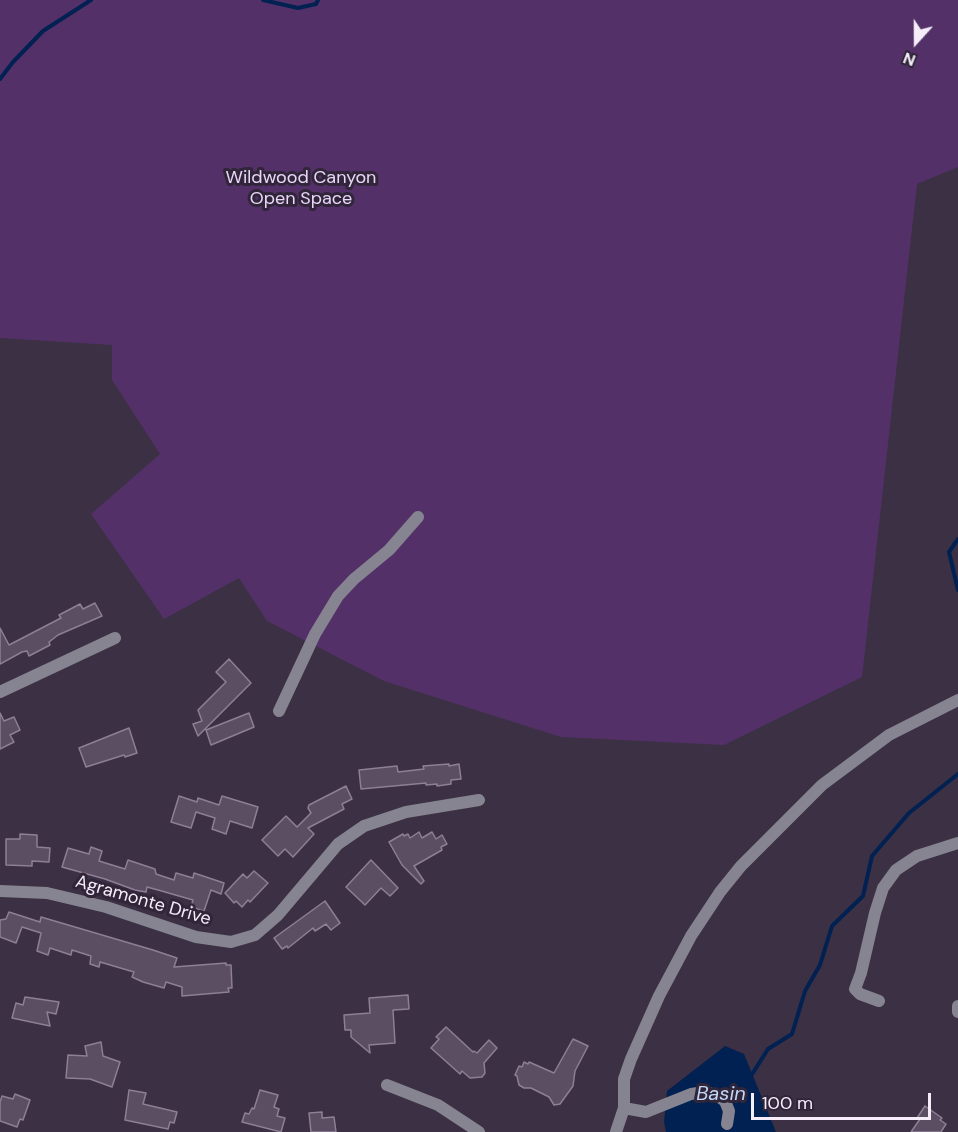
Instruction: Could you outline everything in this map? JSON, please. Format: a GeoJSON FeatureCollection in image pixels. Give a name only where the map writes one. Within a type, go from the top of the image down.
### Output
{"type":"FeatureCollection","features":[{"type":"Feature","properties":{"kind":"street"},"geometry":{"type":"LineString","coordinates":[[279,711],[315,634],[338,596],[354,579],[389,550],[418,517]]}},
{"type":"Feature","properties":{"kind":"street"},"geometry":{"type":"LineString","coordinates":[[0,692],[115,638]]}},
{"type":"Feature","properties":{"kind":"street"},"geometry":{"type":"LineString","coordinates":[[616,1132],[624,1108],[622,1093],[624,1079],[658,996],[691,936],[720,892],[741,866],[822,784],[889,735],[958,700]]}},
{"type":"Feature","properties":{"kind":"street","name":"Agramonte Drive"},"geometry":{"type":"LineString","coordinates":[[0,891],[47,893],[106,907],[196,937],[231,942],[255,935],[278,915],[338,844],[364,826],[406,813],[478,800]]}},
{"type":"Feature","properties":{"kind":"street"},"geometry":{"type":"LineString","coordinates":[[879,1001],[860,994],[855,989],[883,888],[896,870],[917,856],[958,843]]}},
{"type":"Feature","properties":{"kind":"street"},"geometry":{"type":"LineString","coordinates":[[958,1006],[958,1012]]}},
{"type":"Feature","properties":{"kind":"street"},"geometry":{"type":"LineString","coordinates":[[387,1085],[438,1105],[479,1132]]}},
{"type":"Feature","properties":{"kind":"street"},"geometry":{"type":"LineString","coordinates":[[624,1108],[646,1112],[691,1094],[705,1092],[725,1101],[729,1111],[727,1124]]}},
{"type":"Feature","properties":{"kind":"green space","name":"Wildwood Canyon Open Space"},"geometry":{"type":"Polygon","coordinates":[[[0,0],[958,0],[958,167],[917,184],[862,677],[724,745],[561,737],[384,681],[267,621],[239,578],[164,619],[91,514],[160,454],[112,380],[112,345],[0,338],[0,0]]]}},
{"type":"Feature","properties":{"kind":"water","name":"Basin"},"geometry":{"type":"Polygon","coordinates":[[[725,1046],[744,1054],[776,1132],[666,1132],[664,1122],[667,1091],[725,1046]]]}},
{"type":"Feature","properties":{"kind":"building"},"geometry":{"type":"Polygon","coordinates":[[[95,603],[102,616],[58,635],[49,642],[50,645],[29,656],[27,651],[22,652],[0,664],[0,628],[9,645],[61,618],[59,615],[80,604],[83,609],[95,603]]]}},
{"type":"Feature","properties":{"kind":"building"},"geometry":{"type":"Polygon","coordinates":[[[229,659],[251,683],[198,736],[193,724],[202,721],[198,710],[226,682],[216,672],[229,659]]]}},
{"type":"Feature","properties":{"kind":"building"},"geometry":{"type":"Polygon","coordinates":[[[0,713],[4,721],[14,717],[20,730],[10,735],[14,742],[0,749],[0,713]]]}},
{"type":"Feature","properties":{"kind":"building"},"geometry":{"type":"Polygon","coordinates":[[[249,713],[254,727],[211,745],[206,730],[249,713]]]}},
{"type":"Feature","properties":{"kind":"building"},"geometry":{"type":"Polygon","coordinates":[[[129,728],[137,753],[86,767],[79,748],[129,728]]]}},
{"type":"Feature","properties":{"kind":"building"},"geometry":{"type":"Polygon","coordinates":[[[449,764],[449,766],[459,764],[461,779],[451,780],[451,784],[437,786],[437,784],[426,785],[426,783],[361,789],[359,770],[397,766],[398,772],[424,769],[423,766],[449,764]]]}},
{"type":"Feature","properties":{"kind":"building"},"geometry":{"type":"Polygon","coordinates":[[[346,786],[352,799],[342,804],[344,809],[308,828],[314,834],[293,857],[285,849],[278,856],[262,840],[286,816],[297,827],[311,813],[309,805],[346,786]]]}},
{"type":"Feature","properties":{"kind":"building"},"geometry":{"type":"Polygon","coordinates":[[[179,796],[197,802],[198,798],[219,805],[222,796],[258,807],[252,828],[230,821],[226,834],[212,829],[215,818],[196,812],[191,828],[171,822],[179,796]]]}},
{"type":"Feature","properties":{"kind":"building"},"geometry":{"type":"Polygon","coordinates":[[[419,832],[422,838],[432,832],[436,839],[442,835],[447,844],[441,847],[442,850],[414,866],[424,881],[421,884],[402,865],[389,842],[403,834],[404,836],[408,834],[410,838],[419,832]]]}},
{"type":"Feature","properties":{"kind":"building"},"geometry":{"type":"Polygon","coordinates":[[[20,834],[37,835],[37,847],[50,848],[49,862],[32,861],[32,866],[6,865],[6,839],[20,839],[20,834]]]}},
{"type":"Feature","properties":{"kind":"building"},"geometry":{"type":"Polygon","coordinates":[[[91,847],[102,851],[99,861],[125,869],[128,860],[155,869],[156,874],[174,880],[176,873],[193,878],[194,873],[224,883],[221,894],[211,890],[204,911],[191,907],[193,900],[147,887],[146,892],[135,890],[62,867],[68,848],[89,854],[91,847]]]}},
{"type":"Feature","properties":{"kind":"building"},"geometry":{"type":"Polygon","coordinates":[[[371,860],[398,888],[390,896],[381,888],[365,905],[346,887],[371,860]]]}},
{"type":"Feature","properties":{"kind":"building"},"geometry":{"type":"Polygon","coordinates":[[[254,871],[268,883],[242,907],[236,901],[234,903],[225,893],[243,874],[247,878],[254,871]]]}},
{"type":"Feature","properties":{"kind":"building"},"geometry":{"type":"Polygon","coordinates":[[[325,901],[340,923],[331,930],[326,924],[315,931],[313,928],[288,948],[287,946],[282,949],[274,938],[325,901]]]}},
{"type":"Feature","properties":{"kind":"building"},"geometry":{"type":"Polygon","coordinates":[[[9,912],[40,922],[41,917],[177,958],[174,967],[226,963],[226,965],[231,965],[232,988],[228,988],[229,992],[182,996],[182,987],[166,982],[164,988],[143,982],[132,977],[134,972],[100,962],[99,967],[90,964],[91,956],[72,950],[71,955],[50,948],[48,955],[37,951],[41,933],[22,927],[16,943],[0,937],[0,920],[6,919],[9,912]]]}},
{"type":"Feature","properties":{"kind":"building"},"geometry":{"type":"Polygon","coordinates":[[[408,995],[409,1009],[393,1010],[395,1043],[369,1045],[370,1053],[351,1037],[351,1030],[345,1030],[344,1015],[370,1013],[369,998],[408,995]]]}},
{"type":"Feature","properties":{"kind":"building"},"geometry":{"type":"Polygon","coordinates":[[[25,997],[59,1002],[56,1014],[47,1012],[50,1026],[12,1018],[16,1003],[23,1005],[25,997]]]}},
{"type":"Feature","properties":{"kind":"building"},"geometry":{"type":"Polygon","coordinates":[[[446,1027],[473,1052],[477,1053],[489,1040],[497,1048],[484,1063],[485,1073],[482,1077],[470,1078],[462,1071],[460,1074],[431,1048],[439,1039],[436,1037],[446,1027]]]}},
{"type":"Feature","properties":{"kind":"building"},"geometry":{"type":"Polygon","coordinates":[[[573,1039],[588,1046],[575,1071],[573,1086],[560,1104],[554,1105],[549,1097],[519,1085],[515,1075],[519,1066],[522,1067],[524,1062],[528,1064],[529,1062],[554,1073],[573,1039]]]}},
{"type":"Feature","properties":{"kind":"building"},"geometry":{"type":"Polygon","coordinates":[[[101,1042],[103,1056],[120,1062],[112,1087],[90,1079],[66,1078],[68,1055],[87,1056],[85,1046],[101,1042]]]}},
{"type":"Feature","properties":{"kind":"building"},"geometry":{"type":"Polygon","coordinates":[[[129,1090],[146,1093],[143,1104],[177,1112],[174,1123],[170,1122],[168,1129],[125,1120],[129,1090]]]}},
{"type":"Feature","properties":{"kind":"building"},"geometry":{"type":"Polygon","coordinates":[[[260,1090],[278,1095],[274,1107],[279,1109],[277,1116],[285,1118],[281,1132],[242,1122],[245,1113],[249,1114],[252,1108],[254,1109],[260,1090]]]}},
{"type":"Feature","properties":{"kind":"building"},"geometry":{"type":"Polygon","coordinates":[[[15,1094],[30,1100],[23,1120],[20,1119],[17,1127],[0,1121],[2,1096],[13,1099],[15,1094]]]}},
{"type":"Feature","properties":{"kind":"building"},"geometry":{"type":"Polygon","coordinates":[[[925,1106],[942,1118],[940,1120],[946,1124],[941,1132],[911,1132],[925,1106]]]}},
{"type":"Feature","properties":{"kind":"building"},"geometry":{"type":"Polygon","coordinates":[[[322,1112],[322,1118],[334,1117],[336,1132],[311,1132],[309,1113],[322,1112]]]}},
{"type":"Feature","properties":{"kind":"waterway"},"geometry":{"type":"LineString","coordinates":[[0,79],[43,31],[91,0]]}},
{"type":"Feature","properties":{"kind":"waterway"},"geometry":{"type":"LineString","coordinates":[[263,0],[298,8],[316,4],[318,0]]}},
{"type":"Feature","properties":{"kind":"waterway"},"geometry":{"type":"LineString","coordinates":[[958,539],[949,552],[958,590]]}},
{"type":"Feature","properties":{"kind":"waterway"},"geometry":{"type":"LineString","coordinates":[[751,1076],[768,1049],[792,1034],[805,991],[820,965],[832,926],[863,896],[872,856],[909,813],[958,774]]}}]}
